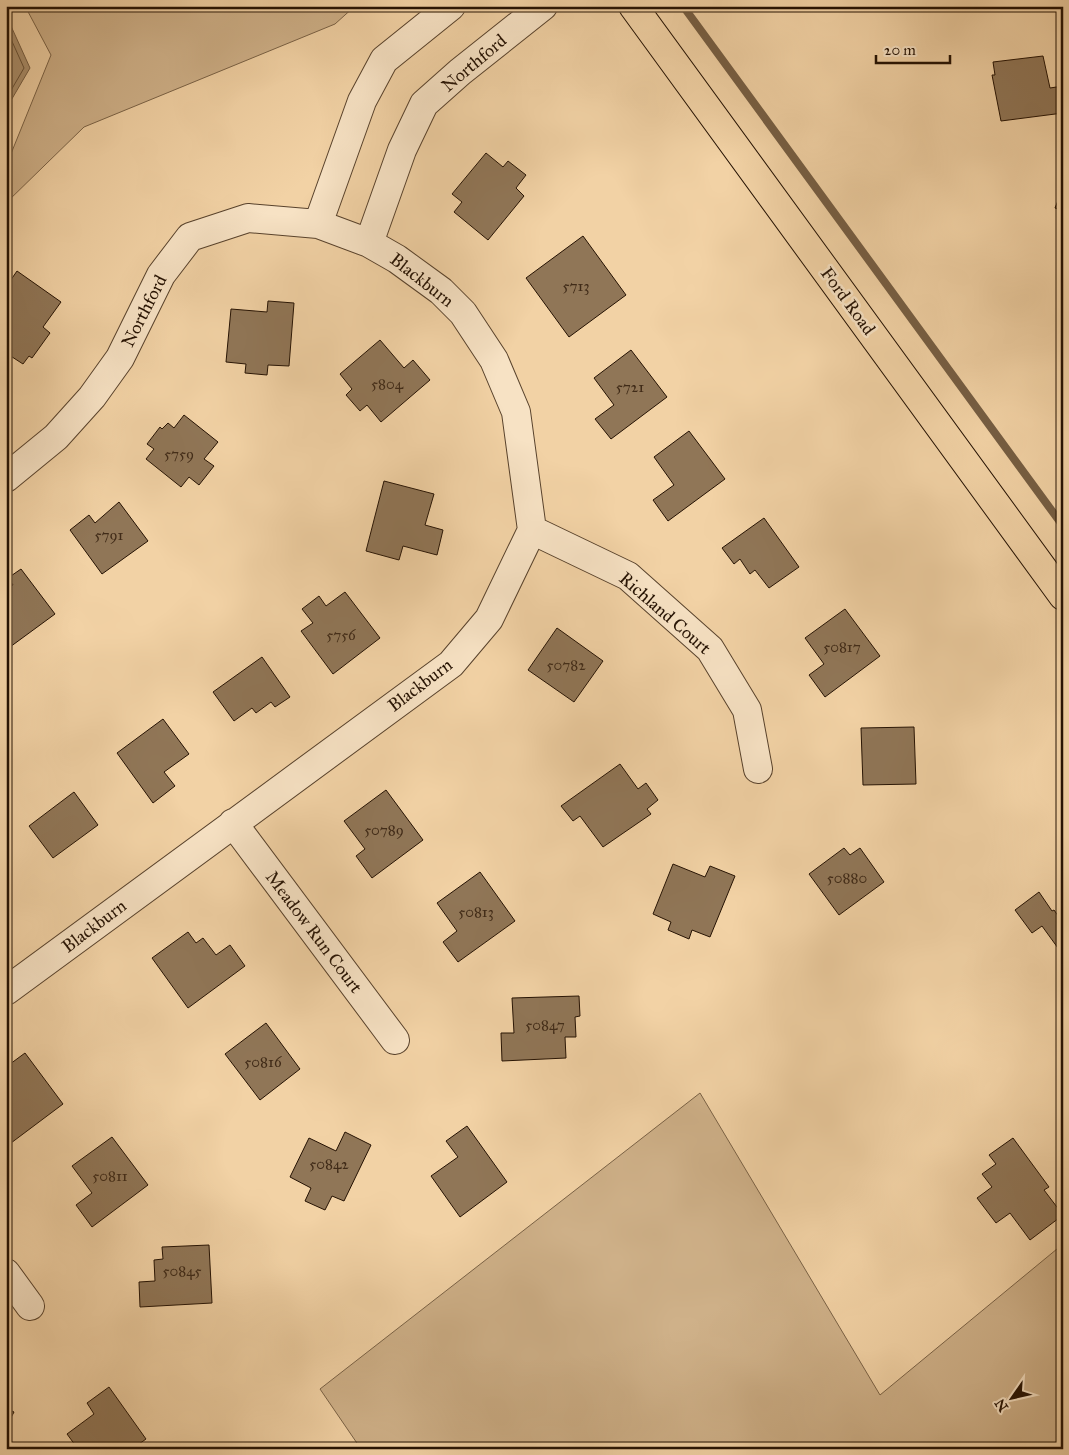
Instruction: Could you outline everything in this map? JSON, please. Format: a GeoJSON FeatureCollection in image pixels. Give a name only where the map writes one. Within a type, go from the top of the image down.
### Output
{"type":"FeatureCollection","features":[{"type":"Feature","properties":{"kind":"main road","name":"Ford Road"},"geometry":{"type":"LineString","coordinates":[[633,6],[1063,596]]}},
{"type":"Feature","properties":{"kind":"street"},"geometry":{"type":"LineString","coordinates":[[318,224],[362,101],[384,60],[451,6]]}},
{"type":"Feature","properties":{"kind":"street","name":"Northford"},"geometry":{"type":"LineString","coordinates":[[6,478],[56,436],[92,397],[120,358],[135,332],[161,276],[190,237],[248,218],[318,224],[369,243],[402,150],[424,104],[460,72],[543,6]]}},
{"type":"Feature","properties":{"kind":"street","name":"Blackburn"},"geometry":{"type":"LineString","coordinates":[[6,991],[450,664],[489,619],[532,530],[516,412],[494,360],[463,313],[441,291],[397,259],[369,243]]}},
{"type":"Feature","properties":{"kind":"street","name":"Richland Court"},"geometry":{"type":"LineString","coordinates":[[532,530],[628,576],[710,649],[746,710],[758,769]]}},
{"type":"Feature","properties":{"kind":"street","name":"Meadow Run Court"},"geometry":{"type":"LineString","coordinates":[[233,822],[395,1040]]}},
{"type":"Feature","properties":{"kind":"street"},"geometry":{"type":"LineString","coordinates":[[6,1273],[30,1306]]}},
{"type":"Feature","properties":{"kind":"shaded area"},"geometry":{"type":"Polygon","coordinates":[[[25,6],[355,6],[335,24],[84,127],[6,203],[6,166],[51,55],[25,6]]]}},
{"type":"Feature","properties":{"kind":"shaded area"},"geometry":{"type":"Polygon","coordinates":[[[700,1093],[880,1395],[1063,1244],[1063,1449],[361,1449],[320,1389],[700,1093]]]}},
{"type":"Feature","properties":{"kind":"water"},"geometry":{"type":"Polygon","coordinates":[[[6,15],[30,68],[6,109],[6,15]]]}},
{"type":"Feature","properties":{"kind":"building"},"geometry":{"type":"Polygon","coordinates":[[[1043,56],[1050,88],[1063,86],[1063,113],[1001,121],[992,75],[995,75],[993,62],[1043,56]]]}},
{"type":"Feature","properties":{"kind":"building"},"geometry":{"type":"Polygon","coordinates":[[[486,153],[503,167],[508,161],[526,175],[516,188],[524,196],[488,240],[454,212],[462,202],[452,194],[486,153]]]}},
{"type":"Feature","properties":{"kind":"building"},"geometry":{"type":"Polygon","coordinates":[[[1063,188],[1063,211],[1055,208],[1063,188]]]}},
{"type":"Feature","properties":{"kind":"building"},"geometry":{"type":"Polygon","coordinates":[[[583,236],[626,295],[569,337],[526,278],[583,236]]]}},
{"type":"Feature","properties":{"kind":"building"},"geometry":{"type":"Polygon","coordinates":[[[17,271],[61,302],[43,327],[50,333],[32,358],[29,356],[23,364],[6,353],[6,287],[17,271]]]}},
{"type":"Feature","properties":{"kind":"building"},"geometry":{"type":"Polygon","coordinates":[[[268,301],[294,303],[289,366],[268,365],[267,375],[245,373],[246,364],[226,362],[231,309],[267,312],[268,301]]]}},
{"type":"Feature","properties":{"kind":"building"},"geometry":{"type":"Polygon","coordinates":[[[380,340],[404,368],[413,360],[430,380],[381,422],[367,405],[360,411],[346,395],[352,389],[340,374],[380,340]]]}},
{"type":"Feature","properties":{"kind":"building"},"geometry":{"type":"Polygon","coordinates":[[[631,350],[667,397],[611,439],[595,419],[614,405],[594,378],[631,350]]]}},
{"type":"Feature","properties":{"kind":"building"},"geometry":{"type":"Polygon","coordinates":[[[184,415],[218,442],[204,459],[214,466],[199,485],[189,477],[181,487],[146,459],[154,449],[147,444],[160,427],[162,429],[168,423],[174,428],[184,415]]]}},
{"type":"Feature","properties":{"kind":"building"},"geometry":{"type":"Polygon","coordinates":[[[689,431],[725,479],[668,521],[653,500],[674,485],[654,457],[689,431]]]}},
{"type":"Feature","properties":{"kind":"building"},"geometry":{"type":"Polygon","coordinates":[[[384,481],[434,494],[425,525],[443,530],[437,555],[403,546],[399,560],[366,551],[384,481]]]}},
{"type":"Feature","properties":{"kind":"building"},"geometry":{"type":"Polygon","coordinates":[[[119,502],[148,541],[102,574],[70,530],[89,515],[95,523],[119,502]]]}},
{"type":"Feature","properties":{"kind":"building"},"geometry":{"type":"Polygon","coordinates":[[[764,518],[799,567],[769,588],[755,570],[750,574],[740,559],[734,564],[722,548],[764,518]]]}},
{"type":"Feature","properties":{"kind":"building"},"geometry":{"type":"Polygon","coordinates":[[[21,569],[55,614],[10,647],[6,643],[6,589],[13,585],[8,578],[21,569]]]}},
{"type":"Feature","properties":{"kind":"building"},"geometry":{"type":"Polygon","coordinates":[[[345,592],[380,638],[333,674],[301,631],[313,623],[302,609],[319,596],[326,606],[345,592]]]}},
{"type":"Feature","properties":{"kind":"building"},"geometry":{"type":"Polygon","coordinates":[[[845,609],[880,656],[825,697],[809,675],[824,664],[805,638],[845,609]]]}},
{"type":"Feature","properties":{"kind":"building"},"geometry":{"type":"Polygon","coordinates":[[[557,628],[603,661],[574,702],[528,670],[557,628]]]}},
{"type":"Feature","properties":{"kind":"building"},"geometry":{"type":"Polygon","coordinates":[[[262,657],[290,697],[275,707],[271,702],[256,713],[252,708],[234,721],[213,692],[262,657]]]}},
{"type":"Feature","properties":{"kind":"building"},"geometry":{"type":"Polygon","coordinates":[[[163,719],[189,754],[164,772],[175,786],[153,803],[117,753],[163,719]]]}},
{"type":"Feature","properties":{"kind":"building"},"geometry":{"type":"Polygon","coordinates":[[[914,727],[916,784],[863,785],[861,728],[914,727]]]}},
{"type":"Feature","properties":{"kind":"building"},"geometry":{"type":"Polygon","coordinates":[[[620,764],[638,789],[646,783],[658,800],[647,809],[651,814],[603,847],[580,816],[573,821],[561,806],[620,764]]]}},
{"type":"Feature","properties":{"kind":"building"},"geometry":{"type":"Polygon","coordinates":[[[386,790],[423,840],[372,878],[356,856],[365,849],[344,821],[386,790]]]}},
{"type":"Feature","properties":{"kind":"building"},"geometry":{"type":"Polygon","coordinates":[[[74,792],[98,825],[53,858],[29,826],[74,792]]]}},
{"type":"Feature","properties":{"kind":"building"},"geometry":{"type":"Polygon","coordinates":[[[844,848],[850,855],[860,848],[884,882],[839,915],[809,874],[844,848]]]}},
{"type":"Feature","properties":{"kind":"building"},"geometry":{"type":"Polygon","coordinates":[[[673,864],[705,877],[710,866],[735,876],[710,937],[692,930],[689,939],[668,930],[671,922],[653,914],[673,864]]]}},
{"type":"Feature","properties":{"kind":"building"},"geometry":{"type":"Polygon","coordinates":[[[480,872],[515,921],[458,962],[443,942],[457,931],[437,903],[480,872]]]}},
{"type":"Feature","properties":{"kind":"building"},"geometry":{"type":"Polygon","coordinates":[[[1039,892],[1052,911],[1054,910],[1059,917],[1063,914],[1063,955],[1042,926],[1032,933],[1015,910],[1039,892]]]}},
{"type":"Feature","properties":{"kind":"building"},"geometry":{"type":"Polygon","coordinates":[[[188,932],[196,943],[203,938],[216,955],[230,945],[245,966],[188,1008],[152,958],[188,932]]]}},
{"type":"Feature","properties":{"kind":"building"},"geometry":{"type":"Polygon","coordinates":[[[579,996],[580,1016],[575,1017],[576,1037],[565,1037],[566,1058],[502,1061],[501,1033],[514,1033],[512,998],[579,996]]]}},
{"type":"Feature","properties":{"kind":"building"},"geometry":{"type":"Polygon","coordinates":[[[266,1023],[300,1069],[260,1100],[225,1054],[266,1023]]]}},
{"type":"Feature","properties":{"kind":"building"},"geometry":{"type":"Polygon","coordinates":[[[25,1053],[63,1104],[11,1143],[6,1137],[6,1067],[25,1053]]]}},
{"type":"Feature","properties":{"kind":"building"},"geometry":{"type":"Polygon","coordinates":[[[467,1126],[507,1182],[460,1217],[431,1176],[458,1157],[446,1141],[467,1126]]]}},
{"type":"Feature","properties":{"kind":"building"},"geometry":{"type":"Polygon","coordinates":[[[345,1132],[371,1145],[344,1201],[332,1196],[325,1210],[305,1201],[311,1188],[290,1177],[309,1138],[336,1151],[345,1132]]]}},
{"type":"Feature","properties":{"kind":"building"},"geometry":{"type":"Polygon","coordinates":[[[112,1137],[148,1185],[92,1227],[76,1205],[92,1193],[72,1166],[112,1137]]]}},
{"type":"Feature","properties":{"kind":"building"},"geometry":{"type":"Polygon","coordinates":[[[1013,1138],[1049,1187],[1044,1190],[1063,1215],[1030,1240],[1010,1213],[996,1223],[977,1198],[992,1187],[982,1174],[996,1164],[989,1155],[1013,1138]]]}},
{"type":"Feature","properties":{"kind":"building"},"geometry":{"type":"Polygon","coordinates":[[[209,1245],[212,1303],[140,1307],[139,1282],[155,1281],[154,1260],[163,1259],[162,1247],[209,1245]]]}},
{"type":"Feature","properties":{"kind":"building"},"geometry":{"type":"Polygon","coordinates":[[[109,1387],[146,1439],[132,1449],[78,1449],[67,1434],[94,1414],[87,1403],[109,1387]]]}},
{"type":"Feature","properties":{"kind":"building"},"geometry":{"type":"Polygon","coordinates":[[[6,1408],[14,1412],[6,1427],[6,1408]]]}},
{"type":"Feature","properties":{"kind":"waterway"},"geometry":{"type":"LineString","coordinates":[[683,6],[1063,526]]}}]}
